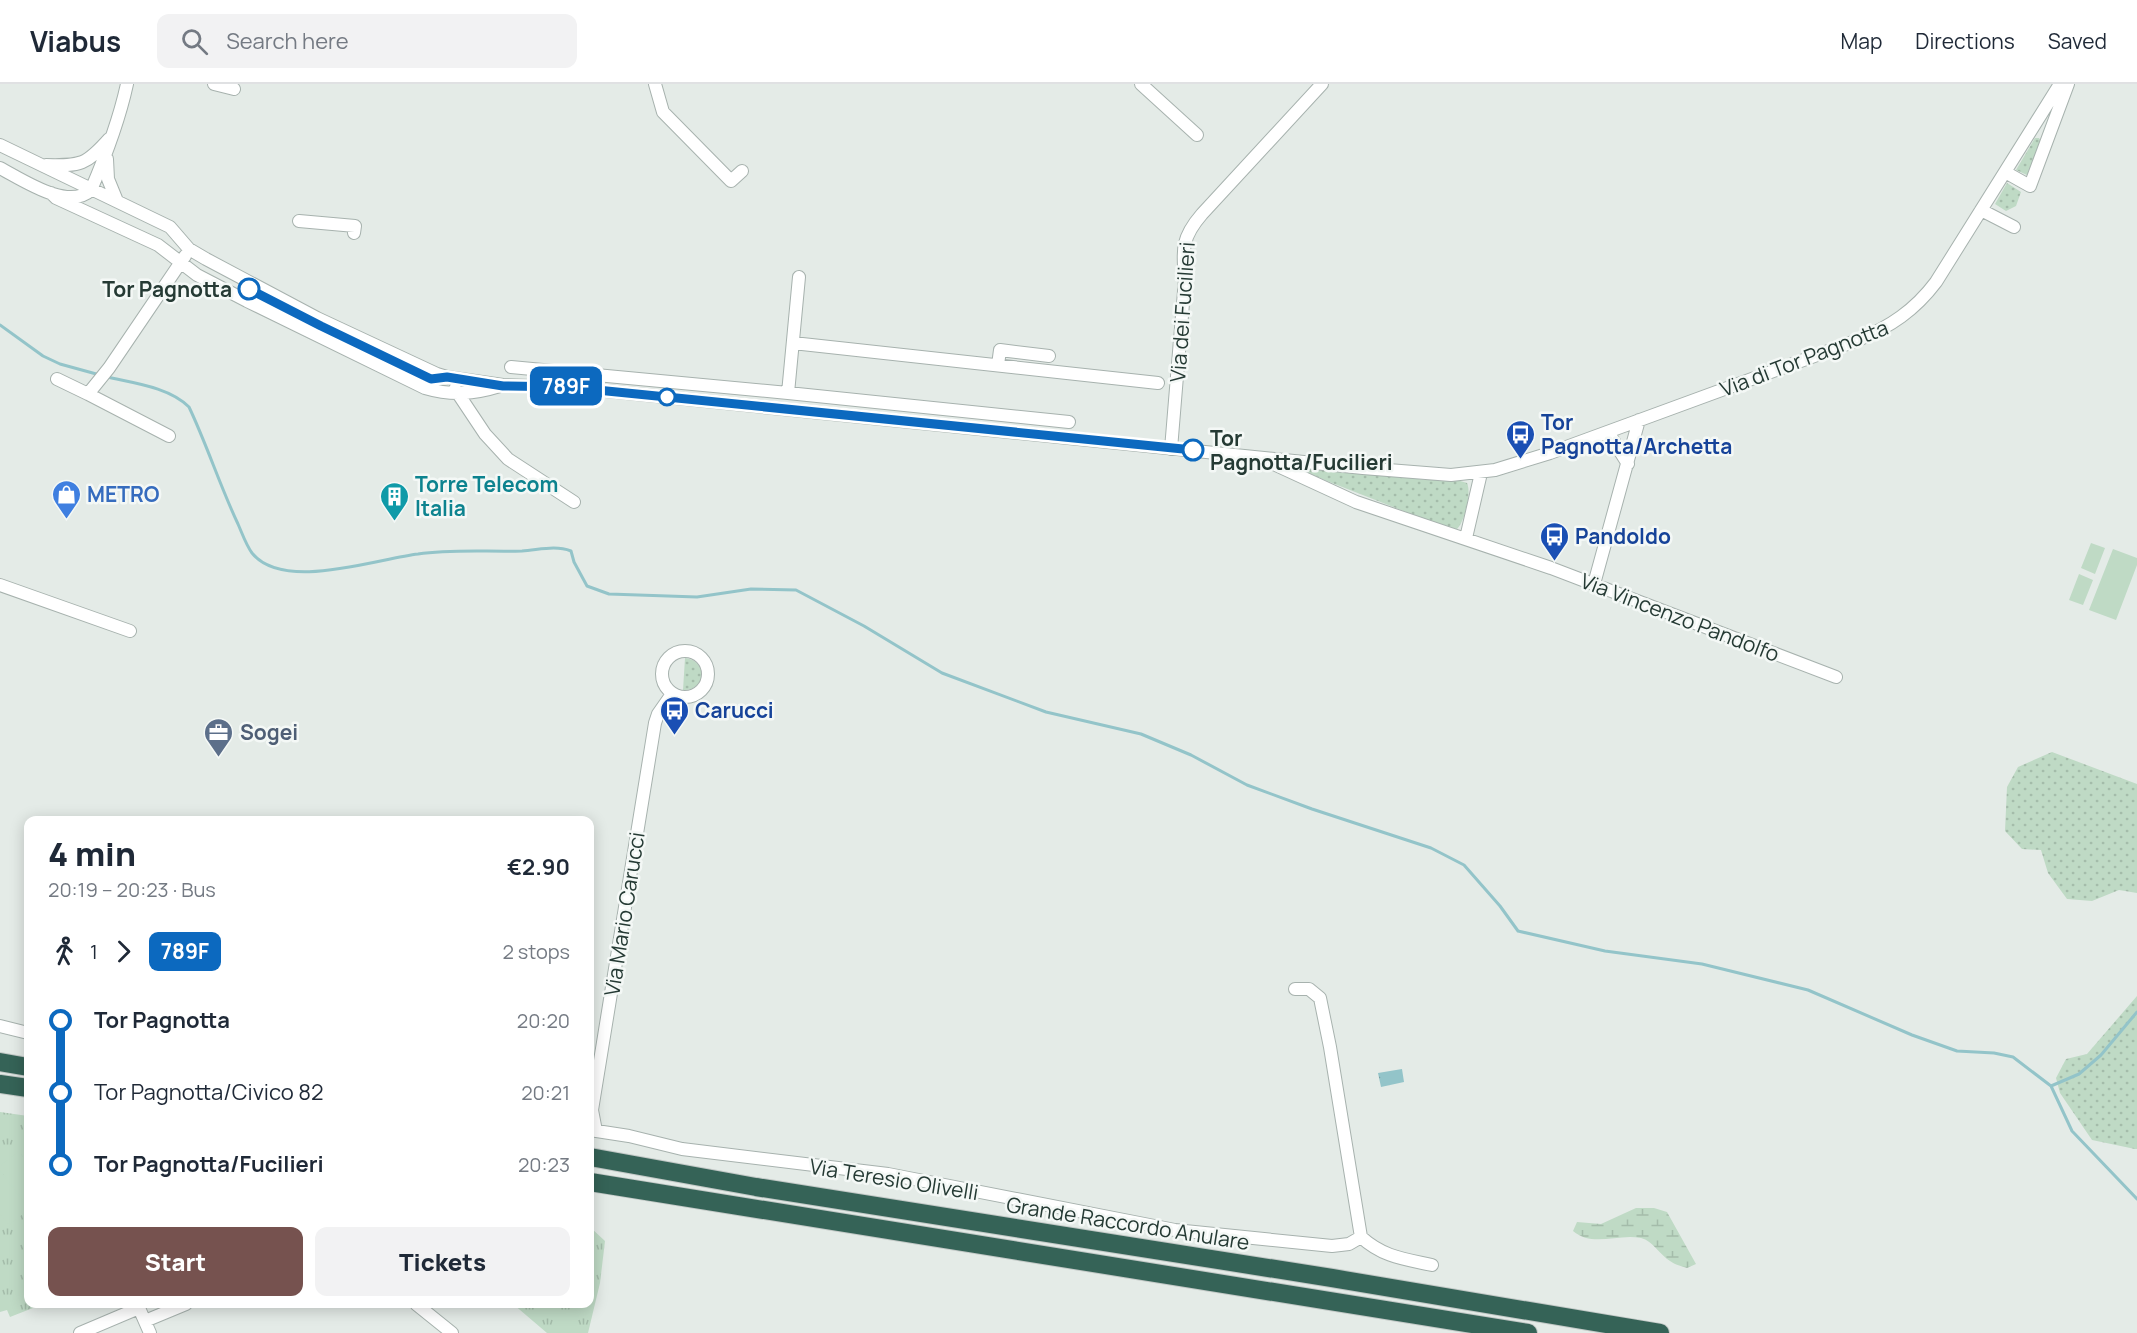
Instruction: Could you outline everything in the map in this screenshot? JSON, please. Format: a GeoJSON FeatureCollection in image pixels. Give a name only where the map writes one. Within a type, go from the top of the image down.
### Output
{"type":"FeatureCollection","features":[{"type":"Feature","properties":{"kind":"highway"},"geometry":{"type":"LineString","coordinates":[[0,1062],[24,1065]]}},
{"type":"Feature","properties":{"kind":"highway"},"geometry":{"type":"LineString","coordinates":[[0,1084],[24,1087]]}},
{"type":"Feature","properties":{"kind":"highway","name":"Grande Raccordo Anulare"},"geometry":{"type":"LineString","coordinates":[[594,1158],[768,1189],[1343,1280],[1660,1333]]}},
{"type":"Feature","properties":{"kind":"highway","name":"Grande Raccordo Anulare"},"geometry":{"type":"LineString","coordinates":[[594,1183],[1528,1333]]}},
{"type":"Feature","properties":{"kind":"street"},"geometry":{"type":"LineString","coordinates":[[91,190],[107,154],[127,84]]}},
{"type":"Feature","properties":{"kind":"street"},"geometry":{"type":"LineString","coordinates":[[214,84],[234,88]]}},
{"type":"Feature","properties":{"kind":"street"},"geometry":{"type":"LineString","coordinates":[[655,84],[663,112],[731,181],[742,171]]}},
{"type":"Feature","properties":{"kind":"street"},"geometry":{"type":"LineString","coordinates":[[1140,84],[1197,135]]}},
{"type":"Feature","properties":{"kind":"street","name":"Via dei Fucilieri"},"geometry":{"type":"LineString","coordinates":[[1171,449],[1185,279],[1183,253],[1185,238],[1193,225],[1322,84]]}},
{"type":"Feature","properties":{"kind":"street","name":"Via di Tor Pagnotta"},"geometry":{"type":"LineString","coordinates":[[0,145],[170,227],[189,249],[317,318],[447,377],[503,386],[567,387],[1171,449],[1458,475],[1481,473],[1521,463],[1858,340],[1895,323],[1931,290],[2060,84]]}},
{"type":"Feature","properties":{"kind":"street"},"geometry":{"type":"LineString","coordinates":[[2005,172],[2030,186],[2068,84]]}},
{"type":"Feature","properties":{"kind":"street"},"geometry":{"type":"LineString","coordinates":[[42,165],[69,166],[84,163],[96,154],[113,135]]}},
{"type":"Feature","properties":{"kind":"street"},"geometry":{"type":"LineString","coordinates":[[107,154],[108,179],[117,201]]}},
{"type":"Feature","properties":{"kind":"street","name":"Via di Tor Pagnotta"},"geometry":{"type":"LineString","coordinates":[[0,168],[56,198],[158,245],[197,275],[247,301],[425,388],[459,394],[478,393],[503,386]]}},
{"type":"Feature","properties":{"kind":"street","name":"Via di Tor Pagnotta"},"geometry":{"type":"LineString","coordinates":[[51,194],[77,198],[91,190]]}},
{"type":"Feature","properties":{"kind":"street"},"geometry":{"type":"LineString","coordinates":[[1981,210],[2014,227]]}},
{"type":"Feature","properties":{"kind":"street"},"geometry":{"type":"LineString","coordinates":[[299,221],[355,226],[354,233]]}},
{"type":"Feature","properties":{"kind":"street"},"geometry":{"type":"LineString","coordinates":[[88,394],[99,382],[189,249]]}},
{"type":"Feature","properties":{"kind":"street"},"geometry":{"type":"LineString","coordinates":[[788,393],[799,277]]}},
{"type":"Feature","properties":{"kind":"street"},"geometry":{"type":"LineString","coordinates":[[793,343],[1158,383]]}},
{"type":"Feature","properties":{"kind":"street"},"geometry":{"type":"LineString","coordinates":[[998,365],[1000,350],[1049,356]]}},
{"type":"Feature","properties":{"kind":"street"},"geometry":{"type":"LineString","coordinates":[[511,367],[1069,422]]}},
{"type":"Feature","properties":{"kind":"street"},"geometry":{"type":"LineString","coordinates":[[447,377],[485,434],[508,459],[574,502]]}},
{"type":"Feature","properties":{"kind":"street"},"geometry":{"type":"LineString","coordinates":[[57,379],[169,436]]}},
{"type":"Feature","properties":{"kind":"street"},"geometry":{"type":"LineString","coordinates":[[1594,584],[1639,420]]}},
{"type":"Feature","properties":{"kind":"street"},"geometry":{"type":"LineString","coordinates":[[1608,432],[1628,464]]}},
{"type":"Feature","properties":{"kind":"street","name":"Via Vincenzo Pandolfo"},"geometry":{"type":"LineString","coordinates":[[1256,456],[1356,502],[1594,584],[1836,677]]}},
{"type":"Feature","properties":{"kind":"street"},"geometry":{"type":"LineString","coordinates":[[1466,538],[1481,473]]}},
{"type":"Feature","properties":{"kind":"street"},"geometry":{"type":"LineString","coordinates":[[0,585],[130,631]]}},
{"type":"Feature","properties":{"kind":"street","name":"Via Mario Carucci"},"geometry":{"type":"LineString","coordinates":[[594,1098],[655,723],[658,714],[672,694]]}},
{"type":"Feature","properties":{"kind":"street"},"geometry":{"type":"LineString","coordinates":[[1295,989],[1309,989],[1320,998],[1361,1237],[1373,1248],[1387,1255],[1432,1264]]}},
{"type":"Feature","properties":{"kind":"street"},"geometry":{"type":"LineString","coordinates":[[0,1026],[24,1032]]}},
{"type":"Feature","properties":{"kind":"street","name":"Via Teresio Olivelli"},"geometry":{"type":"LineString","coordinates":[[594,1131],[629,1136],[690,1150],[888,1174],[1175,1230],[1332,1246],[1349,1244],[1361,1237]]}},
{"type":"Feature","properties":{"kind":"street"},"geometry":{"type":"LineString","coordinates":[[80,1333],[139,1308],[148,1327],[179,1308]]}},
{"type":"Feature","properties":{"kind":"street"},"geometry":{"type":"LineString","coordinates":[[421,1308],[452,1333]]}},
{"type":"Feature","properties":{"kind":"green space"},"geometry":{"type":"Polygon","coordinates":[[[2035,138],[2041,141],[2027,175],[2016,170],[2035,138]]]}},
{"type":"Feature","properties":{"kind":"green space"},"geometry":{"type":"Polygon","coordinates":[[[2007,183],[2021,192],[2016,206],[2006,211],[1995,204],[2007,183]]]}},
{"type":"Feature","properties":{"kind":"green space"},"geometry":{"type":"Polygon","coordinates":[[[1311,467],[1427,480],[1457,480],[1467,483],[1469,494],[1462,522],[1456,530],[1452,530],[1307,472],[1307,469],[1311,467]]]}},
{"type":"Feature","properties":{"kind":"green space"},"geometry":{"type":"Polygon","coordinates":[[[2091,543],[2105,548],[2095,574],[2081,568],[2091,543]]]}},
{"type":"Feature","properties":{"kind":"green space"},"geometry":{"type":"Polygon","coordinates":[[[2113,549],[2137,558],[2137,565],[2116,620],[2089,610],[2113,549]]]}},
{"type":"Feature","properties":{"kind":"green space"},"geometry":{"type":"Polygon","coordinates":[[[2079,574],[2093,580],[2083,605],[2069,600],[2079,574]]]}},
{"type":"Feature","properties":{"kind":"green space"},"geometry":{"type":"Polygon","coordinates":[[[685,658],[698,664],[702,676],[696,686],[683,690],[685,658]]]}},
{"type":"Feature","properties":{"kind":"green space"},"geometry":{"type":"Polygon","coordinates":[[[2052,752],[2137,784],[2137,893],[2119,890],[2092,901],[2067,899],[2048,873],[2041,850],[2022,849],[2005,831],[2007,787],[2018,767],[2052,752]]]}},
{"type":"Feature","properties":{"kind":"green space"},"geometry":{"type":"Polygon","coordinates":[[[2137,996],[2137,1149],[2135,1149],[2092,1140],[2060,1093],[2056,1078],[2066,1059],[2087,1054],[2137,996]]]}},
{"type":"Feature","properties":{"kind":"green space"},"geometry":{"type":"Polygon","coordinates":[[[0,1112],[24,1115],[24,1308],[33,1308],[10,1317],[7,1310],[0,1312],[0,1112]]]}},
{"type":"Feature","properties":{"kind":"green space"},"geometry":{"type":"Polygon","coordinates":[[[19,1151],[24,1158],[24,1201],[0,1170],[0,1166],[19,1151]]]}},
{"type":"Feature","properties":{"kind":"green space"},"geometry":{"type":"Polygon","coordinates":[[[0,1172],[24,1203],[24,1213],[9,1225],[0,1214],[0,1172]]]}},
{"type":"Feature","properties":{"kind":"green space"},"geometry":{"type":"Polygon","coordinates":[[[1636,1208],[1654,1208],[1667,1212],[1696,1264],[1687,1268],[1674,1264],[1649,1242],[1641,1238],[1589,1239],[1573,1231],[1577,1222],[1601,1224],[1636,1208]]]}},
{"type":"Feature","properties":{"kind":"green space"},"geometry":{"type":"Polygon","coordinates":[[[594,1231],[605,1241],[600,1283],[594,1308],[594,1231]]]}},
{"type":"Feature","properties":{"kind":"green space"},"geometry":{"type":"Polygon","coordinates":[[[518,1308],[594,1308],[588,1333],[547,1333],[518,1308]]]}},
{"type":"Feature","properties":{"kind":"water"},"geometry":{"type":"Polygon","coordinates":[[[1402,1069],[1404,1082],[1381,1087],[1378,1073],[1402,1069]]]}},
{"type":"Feature","properties":{"kind":"waterway"},"geometry":{"type":"LineString","coordinates":[[0,325],[43,356],[60,364],[100,375]]}},
{"type":"Feature","properties":{"kind":"waterway"},"geometry":{"type":"LineString","coordinates":[[107,377],[161,390],[181,400],[189,407],[246,543],[252,553],[266,564],[285,570],[307,572],[331,570],[431,552],[522,551],[559,548],[571,551],[574,562],[587,586],[609,594],[697,597],[751,589],[796,590],[864,626],[942,673],[1046,712],[1141,734],[1191,755],[1247,785],[1431,848],[1464,865],[1500,906],[1518,931],[1605,951],[1702,964],[1808,990],[1912,1035],[1957,1051],[1994,1053],[2013,1057],[2051,1086],[2072,1131],[2137,1199]]}},
{"type":"Feature","properties":{"kind":"waterway"},"geometry":{"type":"LineString","coordinates":[[2051,1086],[2079,1074],[2101,1055],[2137,1012]]}},
{"type":"Feature","properties":{"kind":"bus line","name":"789F"},"geometry":{"type":"LineString","coordinates":[[249,289],[431,379],[447,377],[503,386],[567,387],[1193,450]]}},
{"type":"Feature","properties":{"kind":"place","name":"Tor Pagnotta"},"geometry":{"type":"Point","coordinates":[249,289]}},
{"type":"Feature","properties":{"kind":"place","name":"Tor Pagnotta/Fucilieri"},"geometry":{"type":"Point","coordinates":[1193,450]}},
{"type":"Feature","properties":{"kind":"place","name":"Tor Pagnotta/Archetta"},"geometry":{"type":"Point","coordinates":[1520,460]}},
{"type":"Feature","properties":{"kind":"place","name":"METRO"},"geometry":{"type":"Point","coordinates":[66,520]}},
{"type":"Feature","properties":{"kind":"place","name":"Torre Telecom Italia"},"geometry":{"type":"Point","coordinates":[394,522]}},
{"type":"Feature","properties":{"kind":"place","name":"Pandoldo"},"geometry":{"type":"Point","coordinates":[1554,562]}},
{"type":"Feature","properties":{"kind":"place","name":"Carucci"},"geometry":{"type":"Point","coordinates":[674,736]}},
{"type":"Feature","properties":{"kind":"place","name":"Sogei"},"geometry":{"type":"Point","coordinates":[219,758]}}]}
